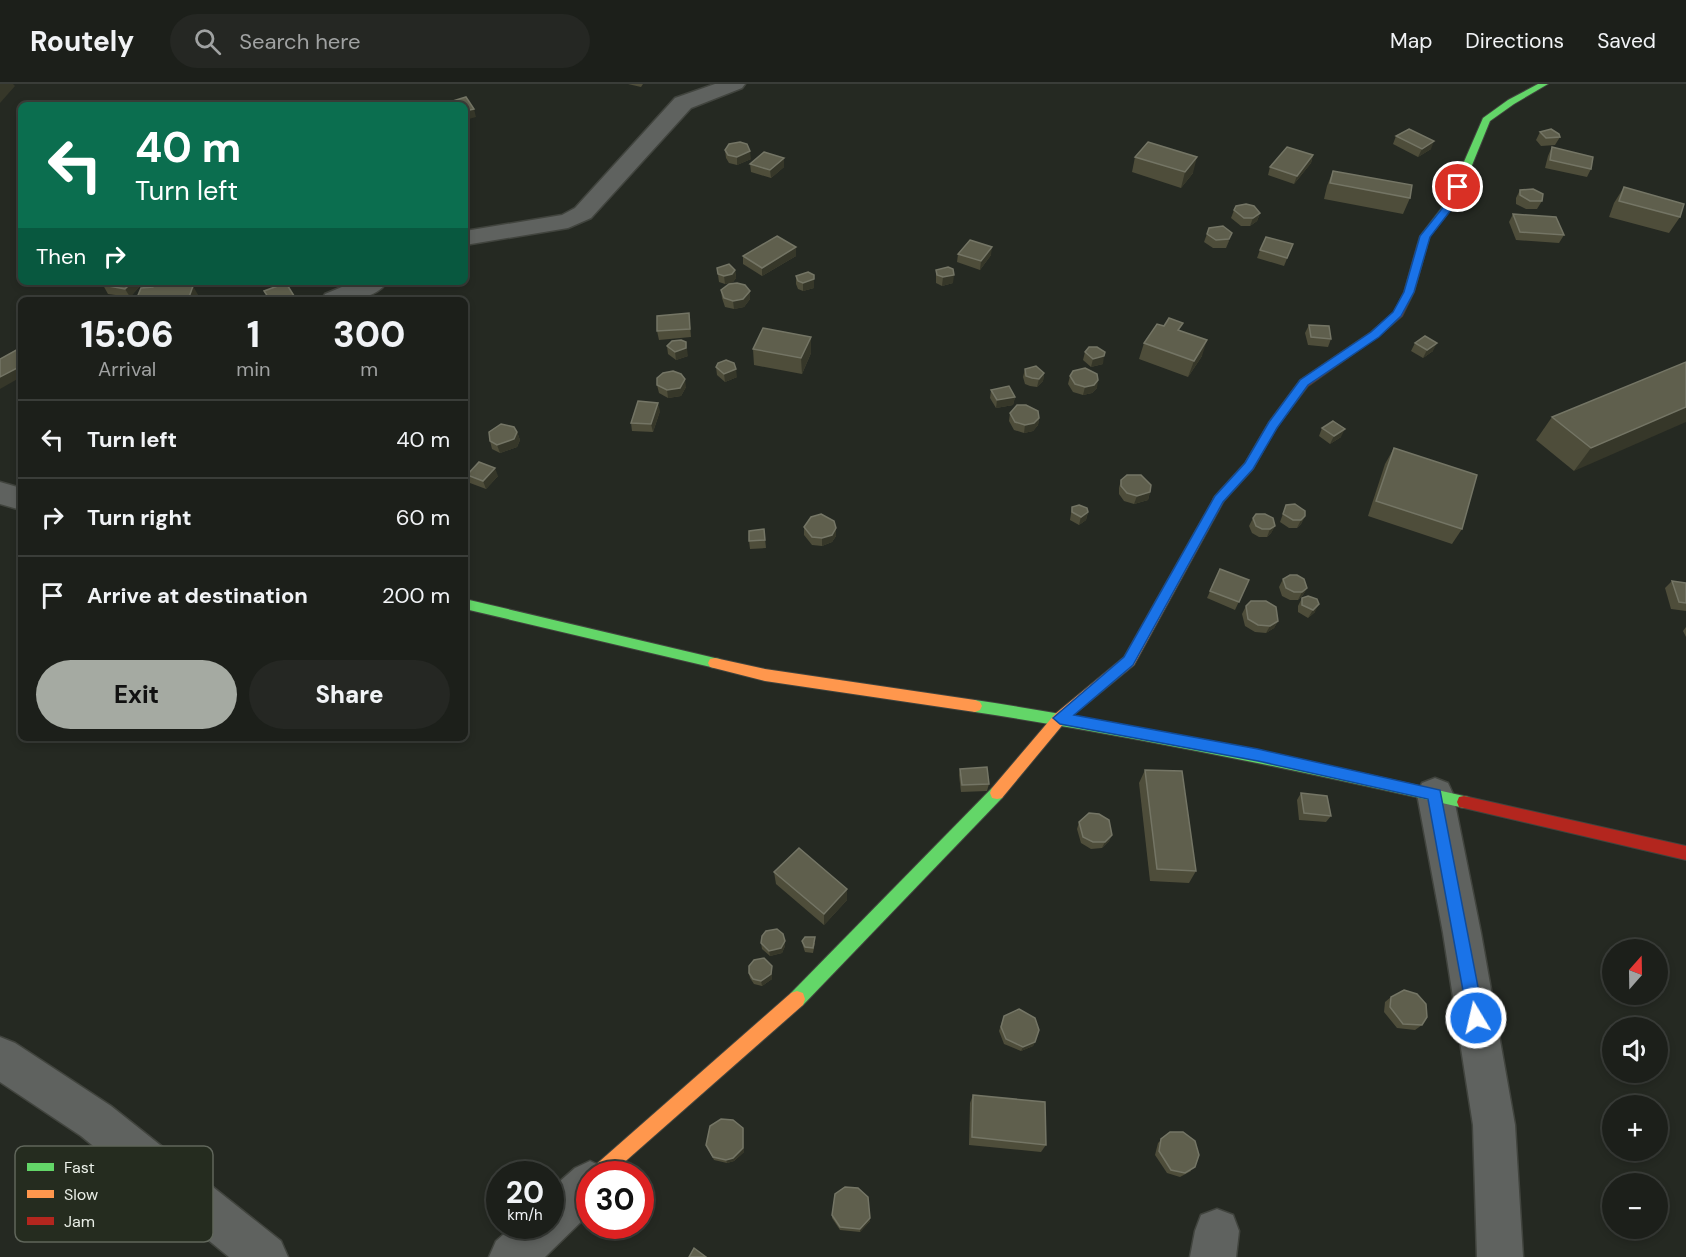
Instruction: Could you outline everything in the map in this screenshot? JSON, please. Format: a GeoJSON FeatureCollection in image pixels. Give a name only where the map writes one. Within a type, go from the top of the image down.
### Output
{"type":"FeatureCollection","features":[{"type":"Feature","properties":{"kind":"street"},"geometry":{"type":"LineString","coordinates":[[468,238],[568,221],[583,213],[683,103],[735,84]]}},
{"type":"Feature","properties":{"kind":"street"},"geometry":{"type":"LineString","coordinates":[[613,1161],[788,1009],[984,808],[1060,718],[1129,661],[1219,499],[1249,466],[1273,425],[1304,383],[1375,334],[1398,314],[1409,292],[1425,236],[1452,202],[1479,132],[1486,120],[1510,102],[1544,84]]}},
{"type":"Feature","properties":{"kind":"street"},"geometry":{"type":"LineString","coordinates":[[341,297],[368,285]]}},
{"type":"Feature","properties":{"kind":"street"},"geometry":{"type":"LineString","coordinates":[[0,494],[18,497]]}},
{"type":"Feature","properties":{"kind":"street"},"geometry":{"type":"LineString","coordinates":[[468,605],[765,675],[1060,718],[1258,755],[1686,853]]}},
{"type":"Feature","properties":{"kind":"street"},"geometry":{"type":"LineString","coordinates":[[1435,794],[1462,933],[1494,1125],[1500,1257]]}},
{"type":"Feature","properties":{"kind":"street"},"geometry":{"type":"LineString","coordinates":[[0,1058],[96,1121],[127,1146]]}},
{"type":"Feature","properties":{"kind":"street"},"geometry":{"type":"LineString","coordinates":[[564,1207],[576,1196]]}},
{"type":"Feature","properties":{"kind":"street"},"geometry":{"type":"LineString","coordinates":[[213,1215],[265,1257]]}},
{"type":"Feature","properties":{"kind":"street"},"geometry":{"type":"LineString","coordinates":[[512,1257],[531,1239]]}},
{"type":"Feature","properties":{"kind":"building"},"geometry":{"type":"Polygon","coordinates":[[[466,97],[474,109],[468,110],[468,102],[449,102],[466,97]]]}},
{"type":"Feature","properties":{"kind":"building"},"geometry":{"type":"Polygon","coordinates":[[[1409,129],[1434,141],[1422,149],[1396,136],[1409,129]]]}},
{"type":"Feature","properties":{"kind":"building"},"geometry":{"type":"Polygon","coordinates":[[[1551,129],[1560,137],[1546,138],[1540,132],[1551,129]]]}},
{"type":"Feature","properties":{"kind":"building"},"geometry":{"type":"Polygon","coordinates":[[[740,142],[747,144],[750,151],[737,157],[728,155],[725,150],[729,144],[740,142]]]}},
{"type":"Feature","properties":{"kind":"building"},"geometry":{"type":"Polygon","coordinates":[[[1148,142],[1197,157],[1185,172],[1135,157],[1148,142]]]}},
{"type":"Feature","properties":{"kind":"building"},"geometry":{"type":"Polygon","coordinates":[[[1287,147],[1313,155],[1297,176],[1270,167],[1287,147]]]}},
{"type":"Feature","properties":{"kind":"building"},"geometry":{"type":"Polygon","coordinates":[[[1552,147],[1593,157],[1591,169],[1550,160],[1552,147]]]}},
{"type":"Feature","properties":{"kind":"building"},"geometry":{"type":"Polygon","coordinates":[[[764,152],[784,158],[770,170],[750,164],[764,152]]]}},
{"type":"Feature","properties":{"kind":"building"},"geometry":{"type":"Polygon","coordinates":[[[1333,171],[1412,185],[1410,198],[1330,183],[1333,171]]]}},
{"type":"Feature","properties":{"kind":"building"},"geometry":{"type":"Polygon","coordinates":[[[1624,187],[1684,204],[1680,217],[1619,201],[1624,187]]]}},
{"type":"Feature","properties":{"kind":"building"},"geometry":{"type":"Polygon","coordinates":[[[1533,189],[1543,194],[1542,201],[1530,201],[1520,195],[1520,190],[1533,189]]]}},
{"type":"Feature","properties":{"kind":"building"},"geometry":{"type":"Polygon","coordinates":[[[1246,204],[1254,206],[1260,213],[1253,218],[1244,218],[1234,210],[1236,206],[1246,204]]]}},
{"type":"Feature","properties":{"kind":"building"},"geometry":{"type":"Polygon","coordinates":[[[1513,214],[1556,217],[1564,235],[1520,232],[1513,214]]]}},
{"type":"Feature","properties":{"kind":"building"},"geometry":{"type":"Polygon","coordinates":[[[1223,226],[1232,233],[1229,239],[1216,240],[1207,234],[1209,228],[1223,226]]]}},
{"type":"Feature","properties":{"kind":"building"},"geometry":{"type":"Polygon","coordinates":[[[777,236],[796,247],[762,268],[743,256],[777,236]]]}},
{"type":"Feature","properties":{"kind":"building"},"geometry":{"type":"Polygon","coordinates":[[[1266,237],[1293,244],[1287,258],[1260,250],[1266,237]]]}},
{"type":"Feature","properties":{"kind":"building"},"geometry":{"type":"Polygon","coordinates":[[[970,240],[992,247],[981,261],[958,254],[970,240]]]}},
{"type":"Feature","properties":{"kind":"building"},"geometry":{"type":"Polygon","coordinates":[[[729,264],[735,270],[732,274],[724,276],[718,274],[717,268],[729,264]]]}},
{"type":"Feature","properties":{"kind":"building"},"geometry":{"type":"Polygon","coordinates":[[[948,267],[953,269],[954,275],[943,277],[937,275],[936,270],[948,267]]]}},
{"type":"Feature","properties":{"kind":"building"},"geometry":{"type":"Polygon","coordinates":[[[808,272],[814,275],[814,279],[803,283],[798,281],[796,276],[808,272]]]}},
{"type":"Feature","properties":{"kind":"building"},"geometry":{"type":"Polygon","coordinates":[[[729,284],[745,285],[750,291],[743,299],[733,301],[724,298],[721,290],[729,284]]]}},
{"type":"Feature","properties":{"kind":"building"},"geometry":{"type":"Polygon","coordinates":[[[103,285],[129,285],[125,289],[103,285]]]}},
{"type":"Feature","properties":{"kind":"building"},"geometry":{"type":"Polygon","coordinates":[[[154,285],[193,286],[189,297],[137,297],[141,288],[154,285]]]}},
{"type":"Feature","properties":{"kind":"building"},"geometry":{"type":"Polygon","coordinates":[[[287,285],[295,297],[268,297],[264,291],[287,285]]]}},
{"type":"Feature","properties":{"kind":"building"},"geometry":{"type":"Polygon","coordinates":[[[689,313],[690,329],[657,331],[657,316],[689,313]]]}},
{"type":"Feature","properties":{"kind":"building"},"geometry":{"type":"Polygon","coordinates":[[[1169,318],[1183,323],[1178,330],[1207,340],[1194,361],[1144,343],[1157,324],[1164,326],[1169,318]]]}},
{"type":"Feature","properties":{"kind":"building"},"geometry":{"type":"Polygon","coordinates":[[[1309,325],[1329,326],[1331,339],[1311,337],[1309,325]]]}},
{"type":"Feature","properties":{"kind":"building"},"geometry":{"type":"Polygon","coordinates":[[[763,328],[811,337],[801,358],[753,349],[763,328]]]}},
{"type":"Feature","properties":{"kind":"building"},"geometry":{"type":"Polygon","coordinates":[[[1425,336],[1437,343],[1427,350],[1415,343],[1425,336]]]}},
{"type":"Feature","properties":{"kind":"building"},"geometry":{"type":"Polygon","coordinates":[[[672,341],[686,342],[686,348],[675,352],[667,346],[672,341]]]}},
{"type":"Feature","properties":{"kind":"building"},"geometry":{"type":"Polygon","coordinates":[[[1089,347],[1097,347],[1105,352],[1104,356],[1093,359],[1085,352],[1089,347]]]}},
{"type":"Feature","properties":{"kind":"building"},"geometry":{"type":"Polygon","coordinates":[[[18,349],[18,368],[0,377],[0,359],[18,349]]]}},
{"type":"Feature","properties":{"kind":"building"},"geometry":{"type":"Polygon","coordinates":[[[726,360],[734,363],[736,369],[724,374],[716,367],[718,363],[726,360]]]}},
{"type":"Feature","properties":{"kind":"building"},"geometry":{"type":"Polygon","coordinates":[[[1686,362],[1686,407],[1591,448],[1552,417],[1686,362]]]}},
{"type":"Feature","properties":{"kind":"building"},"geometry":{"type":"Polygon","coordinates":[[[1036,366],[1044,373],[1039,379],[1026,376],[1025,369],[1036,366]]]}},
{"type":"Feature","properties":{"kind":"building"},"geometry":{"type":"Polygon","coordinates":[[[1085,368],[1097,374],[1098,380],[1094,385],[1085,387],[1075,384],[1070,376],[1073,371],[1085,368]]]}},
{"type":"Feature","properties":{"kind":"building"},"geometry":{"type":"Polygon","coordinates":[[[673,371],[681,374],[685,379],[680,388],[667,390],[657,385],[657,378],[663,373],[673,371]]]}},
{"type":"Feature","properties":{"kind":"building"},"geometry":{"type":"Polygon","coordinates":[[[1009,386],[1015,397],[997,400],[991,390],[1009,386]]]}},
{"type":"Feature","properties":{"kind":"building"},"geometry":{"type":"Polygon","coordinates":[[[638,401],[658,403],[651,424],[631,423],[638,401]]]}},
{"type":"Feature","properties":{"kind":"building"},"geometry":{"type":"Polygon","coordinates":[[[1017,405],[1026,405],[1038,411],[1039,418],[1034,423],[1025,425],[1015,422],[1010,413],[1017,405]]]}},
{"type":"Feature","properties":{"kind":"building"},"geometry":{"type":"Polygon","coordinates":[[[1333,421],[1345,429],[1334,436],[1322,428],[1333,421]]]}},
{"type":"Feature","properties":{"kind":"building"},"geometry":{"type":"Polygon","coordinates":[[[501,424],[514,427],[517,432],[514,439],[497,445],[490,441],[489,432],[501,424]]]}},
{"type":"Feature","properties":{"kind":"building"},"geometry":{"type":"Polygon","coordinates":[[[1394,448],[1477,475],[1462,529],[1376,501],[1394,448]]]}},
{"type":"Feature","properties":{"kind":"building"},"geometry":{"type":"Polygon","coordinates":[[[479,462],[495,468],[483,481],[468,474],[479,462]]]}},
{"type":"Feature","properties":{"kind":"building"},"geometry":{"type":"Polygon","coordinates":[[[1127,475],[1141,475],[1151,485],[1150,492],[1137,496],[1127,493],[1121,486],[1121,480],[1127,475]]]}},
{"type":"Feature","properties":{"kind":"building"},"geometry":{"type":"Polygon","coordinates":[[[1295,504],[1305,511],[1305,516],[1301,520],[1293,520],[1283,514],[1286,505],[1295,504]]]}},
{"type":"Feature","properties":{"kind":"building"},"geometry":{"type":"Polygon","coordinates":[[[1079,505],[1087,508],[1088,512],[1081,517],[1072,512],[1072,507],[1079,505]]]}},
{"type":"Feature","properties":{"kind":"building"},"geometry":{"type":"Polygon","coordinates":[[[821,514],[834,521],[836,528],[832,535],[822,538],[812,537],[804,527],[811,517],[821,514]]]}},
{"type":"Feature","properties":{"kind":"building"},"geometry":{"type":"Polygon","coordinates":[[[1256,514],[1265,514],[1273,518],[1275,526],[1262,529],[1256,526],[1253,518],[1256,514]]]}},
{"type":"Feature","properties":{"kind":"building"},"geometry":{"type":"Polygon","coordinates":[[[764,529],[765,540],[749,541],[749,531],[764,529]]]}},
{"type":"Feature","properties":{"kind":"building"},"geometry":{"type":"Polygon","coordinates":[[[1220,569],[1249,580],[1239,602],[1210,591],[1220,569]]]}},
{"type":"Feature","properties":{"kind":"building"},"geometry":{"type":"Polygon","coordinates":[[[1290,575],[1297,575],[1304,579],[1307,588],[1302,592],[1294,592],[1286,588],[1283,579],[1290,575]]]}},
{"type":"Feature","properties":{"kind":"building"},"geometry":{"type":"Polygon","coordinates":[[[1672,581],[1686,583],[1686,603],[1679,602],[1672,581]]]}},
{"type":"Feature","properties":{"kind":"building"},"geometry":{"type":"Polygon","coordinates":[[[1308,596],[1317,599],[1319,604],[1313,610],[1302,605],[1302,598],[1308,596]]]}},
{"type":"Feature","properties":{"kind":"building"},"geometry":{"type":"Polygon","coordinates":[[[1251,601],[1266,601],[1276,607],[1278,621],[1270,626],[1258,625],[1248,619],[1246,606],[1251,601]]]}},
{"type":"Feature","properties":{"kind":"building"},"geometry":{"type":"Polygon","coordinates":[[[987,767],[989,784],[962,785],[960,769],[987,767]]]}},
{"type":"Feature","properties":{"kind":"building"},"geometry":{"type":"Polygon","coordinates":[[[1145,770],[1182,771],[1196,871],[1157,869],[1145,770]]]}},
{"type":"Feature","properties":{"kind":"building"},"geometry":{"type":"Polygon","coordinates":[[[1301,793],[1327,796],[1331,816],[1304,813],[1301,793]]]}},
{"type":"Feature","properties":{"kind":"building"},"geometry":{"type":"Polygon","coordinates":[[[1089,813],[1099,814],[1109,820],[1112,835],[1105,842],[1093,842],[1083,837],[1079,822],[1089,813]]]}},
{"type":"Feature","properties":{"kind":"building"},"geometry":{"type":"Polygon","coordinates":[[[799,848],[847,889],[824,914],[774,872],[799,848]]]}},
{"type":"Feature","properties":{"kind":"building"},"geometry":{"type":"Polygon","coordinates":[[[777,929],[783,934],[785,941],[781,948],[769,951],[761,943],[762,936],[766,931],[777,929]]]}},
{"type":"Feature","properties":{"kind":"building"},"geometry":{"type":"Polygon","coordinates":[[[805,937],[815,937],[813,948],[805,947],[802,941],[805,937]]]}},
{"type":"Feature","properties":{"kind":"building"},"geometry":{"type":"Polygon","coordinates":[[[764,958],[772,966],[771,974],[761,981],[753,979],[749,973],[749,966],[754,960],[764,958]]]}},
{"type":"Feature","properties":{"kind":"building"},"geometry":{"type":"Polygon","coordinates":[[[1404,990],[1417,994],[1426,1004],[1427,1017],[1422,1025],[1403,1024],[1390,1007],[1391,997],[1404,990]]]}},
{"type":"Feature","properties":{"kind":"building"},"geometry":{"type":"Polygon","coordinates":[[[1019,1009],[1035,1018],[1039,1030],[1035,1042],[1023,1047],[1006,1039],[1001,1027],[1004,1016],[1019,1009]]]}},
{"type":"Feature","properties":{"kind":"building"},"geometry":{"type":"Polygon","coordinates":[[[973,1095],[1045,1102],[1046,1145],[972,1137],[973,1095]]]}},
{"type":"Feature","properties":{"kind":"building"},"geometry":{"type":"Polygon","coordinates":[[[721,1119],[733,1120],[743,1128],[743,1148],[733,1158],[726,1160],[713,1157],[706,1145],[710,1126],[721,1119]]]}},
{"type":"Feature","properties":{"kind":"building"},"geometry":{"type":"Polygon","coordinates":[[[1170,1132],[1183,1132],[1195,1141],[1199,1155],[1195,1167],[1185,1173],[1171,1170],[1159,1151],[1161,1139],[1170,1132]]]}},
{"type":"Feature","properties":{"kind":"building"},"geometry":{"type":"Polygon","coordinates":[[[845,1187],[858,1188],[868,1197],[870,1218],[860,1229],[840,1227],[832,1215],[835,1194],[845,1187]]]}},
{"type":"Feature","properties":{"kind":"building"},"geometry":{"type":"Polygon","coordinates":[[[694,1248],[706,1257],[689,1257],[694,1248]]]}},
{"type":"Feature","properties":{"kind":"traffic: fast"},"geometry":{"type":"LineString","coordinates":[[1422,246],[1425,236],[1452,202],[1486,120],[1511,102],[1544,84]]}},
{"type":"Feature","properties":{"kind":"traffic: fast"},"geometry":{"type":"LineString","coordinates":[[468,605],[715,663]]}},
{"type":"Feature","properties":{"kind":"traffic: fast"},"geometry":{"type":"LineString","coordinates":[[975,706],[1037,715],[1221,749],[1464,802]]}},
{"type":"Feature","properties":{"kind":"traffic: fast"},"geometry":{"type":"LineString","coordinates":[[797,999],[997,793]]}},
{"type":"Feature","properties":{"kind":"traffic: slow"},"geometry":{"type":"LineString","coordinates":[[997,793],[1060,718],[1129,661],[1219,499]]}},
{"type":"Feature","properties":{"kind":"traffic: slow"},"geometry":{"type":"LineString","coordinates":[[715,663],[765,675],[975,706]]}},
{"type":"Feature","properties":{"kind":"traffic: slow"},"geometry":{"type":"LineString","coordinates":[[613,1161],[797,999]]}},
{"type":"Feature","properties":{"kind":"traffic: jam"},"geometry":{"type":"LineString","coordinates":[[1219,499],[1249,466],[1273,425],[1304,383],[1375,334],[1398,314],[1409,292],[1422,246]]}},
{"type":"Feature","properties":{"kind":"traffic: jam"},"geometry":{"type":"LineString","coordinates":[[1464,802],[1686,853]]}},
{"type":"Feature","properties":{"kind":"route"},"geometry":{"type":"LineString","coordinates":[[1458,187],[1452,202],[1425,236],[1409,292],[1398,314],[1375,334],[1304,383],[1273,425],[1249,466],[1219,499],[1129,661],[1060,718],[1258,755],[1435,794],[1476,1018]]}}]}
